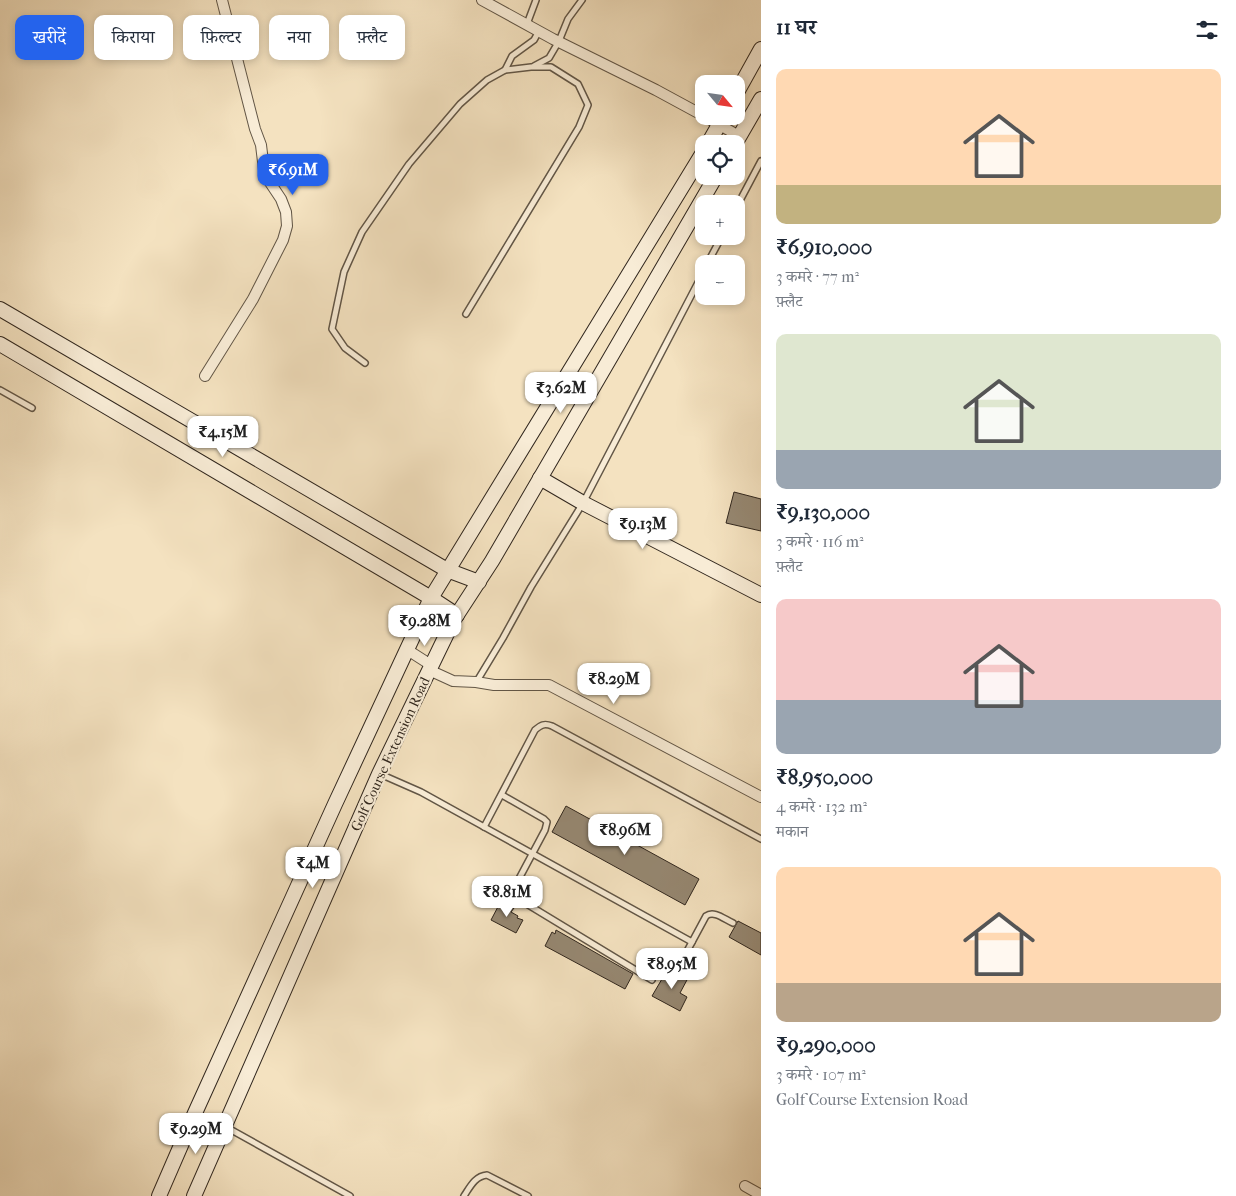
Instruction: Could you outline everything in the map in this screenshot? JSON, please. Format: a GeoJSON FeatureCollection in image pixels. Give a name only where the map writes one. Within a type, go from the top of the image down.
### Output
{"type":"FeatureCollection","features":[{"type":"Feature","properties":{"kind":"main road"},"geometry":{"type":"LineString","coordinates":[[745,78],[761,49]]}},
{"type":"Feature","properties":{"kind":"main road"},"geometry":{"type":"LineString","coordinates":[[740,135],[761,99]]}},
{"type":"Feature","properties":{"kind":"main road"},"geometry":{"type":"LineString","coordinates":[[159,1196],[242,1008],[431,598],[695,166]]}},
{"type":"Feature","properties":{"kind":"main road","name":"Golf Course Extension Road"},"geometry":{"type":"LineString","coordinates":[[194,1196],[379,774],[430,667],[457,615],[492,561],[711,185]]}},
{"type":"Feature","properties":{"kind":"main road"},"geometry":{"type":"LineString","coordinates":[[0,309],[448,570],[479,582]]}},
{"type":"Feature","properties":{"kind":"main road"},"geometry":{"type":"LineString","coordinates":[[0,344],[457,615]]}},
{"type":"Feature","properties":{"kind":"main road"},"geometry":{"type":"LineString","coordinates":[[540,478],[583,503],[761,595]]}},
{"type":"Feature","properties":{"kind":"street"},"geometry":{"type":"LineString","coordinates":[[205,376],[253,299],[283,240],[287,226],[286,212],[281,200],[268,181],[264,170],[261,145],[255,129],[222,0]]}},
{"type":"Feature","properties":{"kind":"street"},"geometry":{"type":"LineString","coordinates":[[482,0],[695,111]]}},
{"type":"Feature","properties":{"kind":"street"},"geometry":{"type":"LineString","coordinates":[[406,649],[453,681],[494,685],[549,685],[761,797]]}},
{"type":"Feature","properties":{"kind":"street"},"geometry":{"type":"LineString","coordinates":[[745,1186],[761,1194]]}},
{"type":"Feature","properties":{"kind":"lane"},"geometry":{"type":"LineString","coordinates":[[527,24],[536,0]]}},
{"type":"Feature","properties":{"kind":"lane"},"geometry":{"type":"LineString","coordinates":[[531,67],[549,58],[560,41],[568,19],[582,0]]}},
{"type":"Feature","properties":{"kind":"lane"},"geometry":{"type":"LineString","coordinates":[[505,70],[512,56],[534,40],[539,31]]}},
{"type":"Feature","properties":{"kind":"lane"},"geometry":{"type":"LineString","coordinates":[[365,363],[345,348],[332,328],[344,272],[362,232],[408,164],[460,104],[487,80],[505,70],[551,67],[578,84],[588,106],[579,127],[466,314]]}},
{"type":"Feature","properties":{"kind":"lane"},"geometry":{"type":"LineString","coordinates":[[743,195],[761,160]]}},
{"type":"Feature","properties":{"kind":"lane"},"geometry":{"type":"LineString","coordinates":[[476,682],[531,587],[583,503],[695,288]]}},
{"type":"Feature","properties":{"kind":"lane"},"geometry":{"type":"LineString","coordinates":[[0,390],[32,408]]}},
{"type":"Feature","properties":{"kind":"lane"},"geometry":{"type":"LineString","coordinates":[[484,827],[535,730],[540,725],[546,724],[761,839]]}},
{"type":"Feature","properties":{"kind":"lane"},"geometry":{"type":"LineString","coordinates":[[379,774],[421,792],[692,942]]}},
{"type":"Feature","properties":{"kind":"lane"},"geometry":{"type":"LineString","coordinates":[[502,795],[544,818],[547,822],[545,830],[513,890],[513,897],[652,980]]}},
{"type":"Feature","properties":{"kind":"lane"},"geometry":{"type":"LineString","coordinates":[[678,968],[708,914],[713,913],[732,923]]}},
{"type":"Feature","properties":{"kind":"lane"},"geometry":{"type":"LineString","coordinates":[[225,1126],[350,1196]]}},
{"type":"Feature","properties":{"kind":"lane"},"geometry":{"type":"LineString","coordinates":[[464,1196],[474,1181],[483,1175],[490,1176],[528,1196]]}},
{"type":"Feature","properties":{"kind":"building"},"geometry":{"type":"Polygon","coordinates":[[[734,492],[761,499],[761,531],[726,523],[734,492]]]}},
{"type":"Feature","properties":{"kind":"building"},"geometry":{"type":"Polygon","coordinates":[[[566,806],[699,879],[685,905],[552,832],[566,806]]]}},
{"type":"Feature","properties":{"kind":"building"},"geometry":{"type":"Polygon","coordinates":[[[501,901],[514,908],[511,912],[518,916],[517,918],[523,920],[516,933],[491,920],[501,901]]]}},
{"type":"Feature","properties":{"kind":"building"},"geometry":{"type":"Polygon","coordinates":[[[738,921],[761,933],[761,955],[729,937],[738,921]]]}},
{"type":"Feature","properties":{"kind":"building"},"geometry":{"type":"Polygon","coordinates":[[[556,930],[633,974],[625,989],[545,946],[552,932],[555,934],[556,930]]]}},
{"type":"Feature","properties":{"kind":"building"},"geometry":{"type":"Polygon","coordinates":[[[669,967],[688,978],[680,993],[687,997],[680,1011],[652,996],[669,967]]]}}]}
